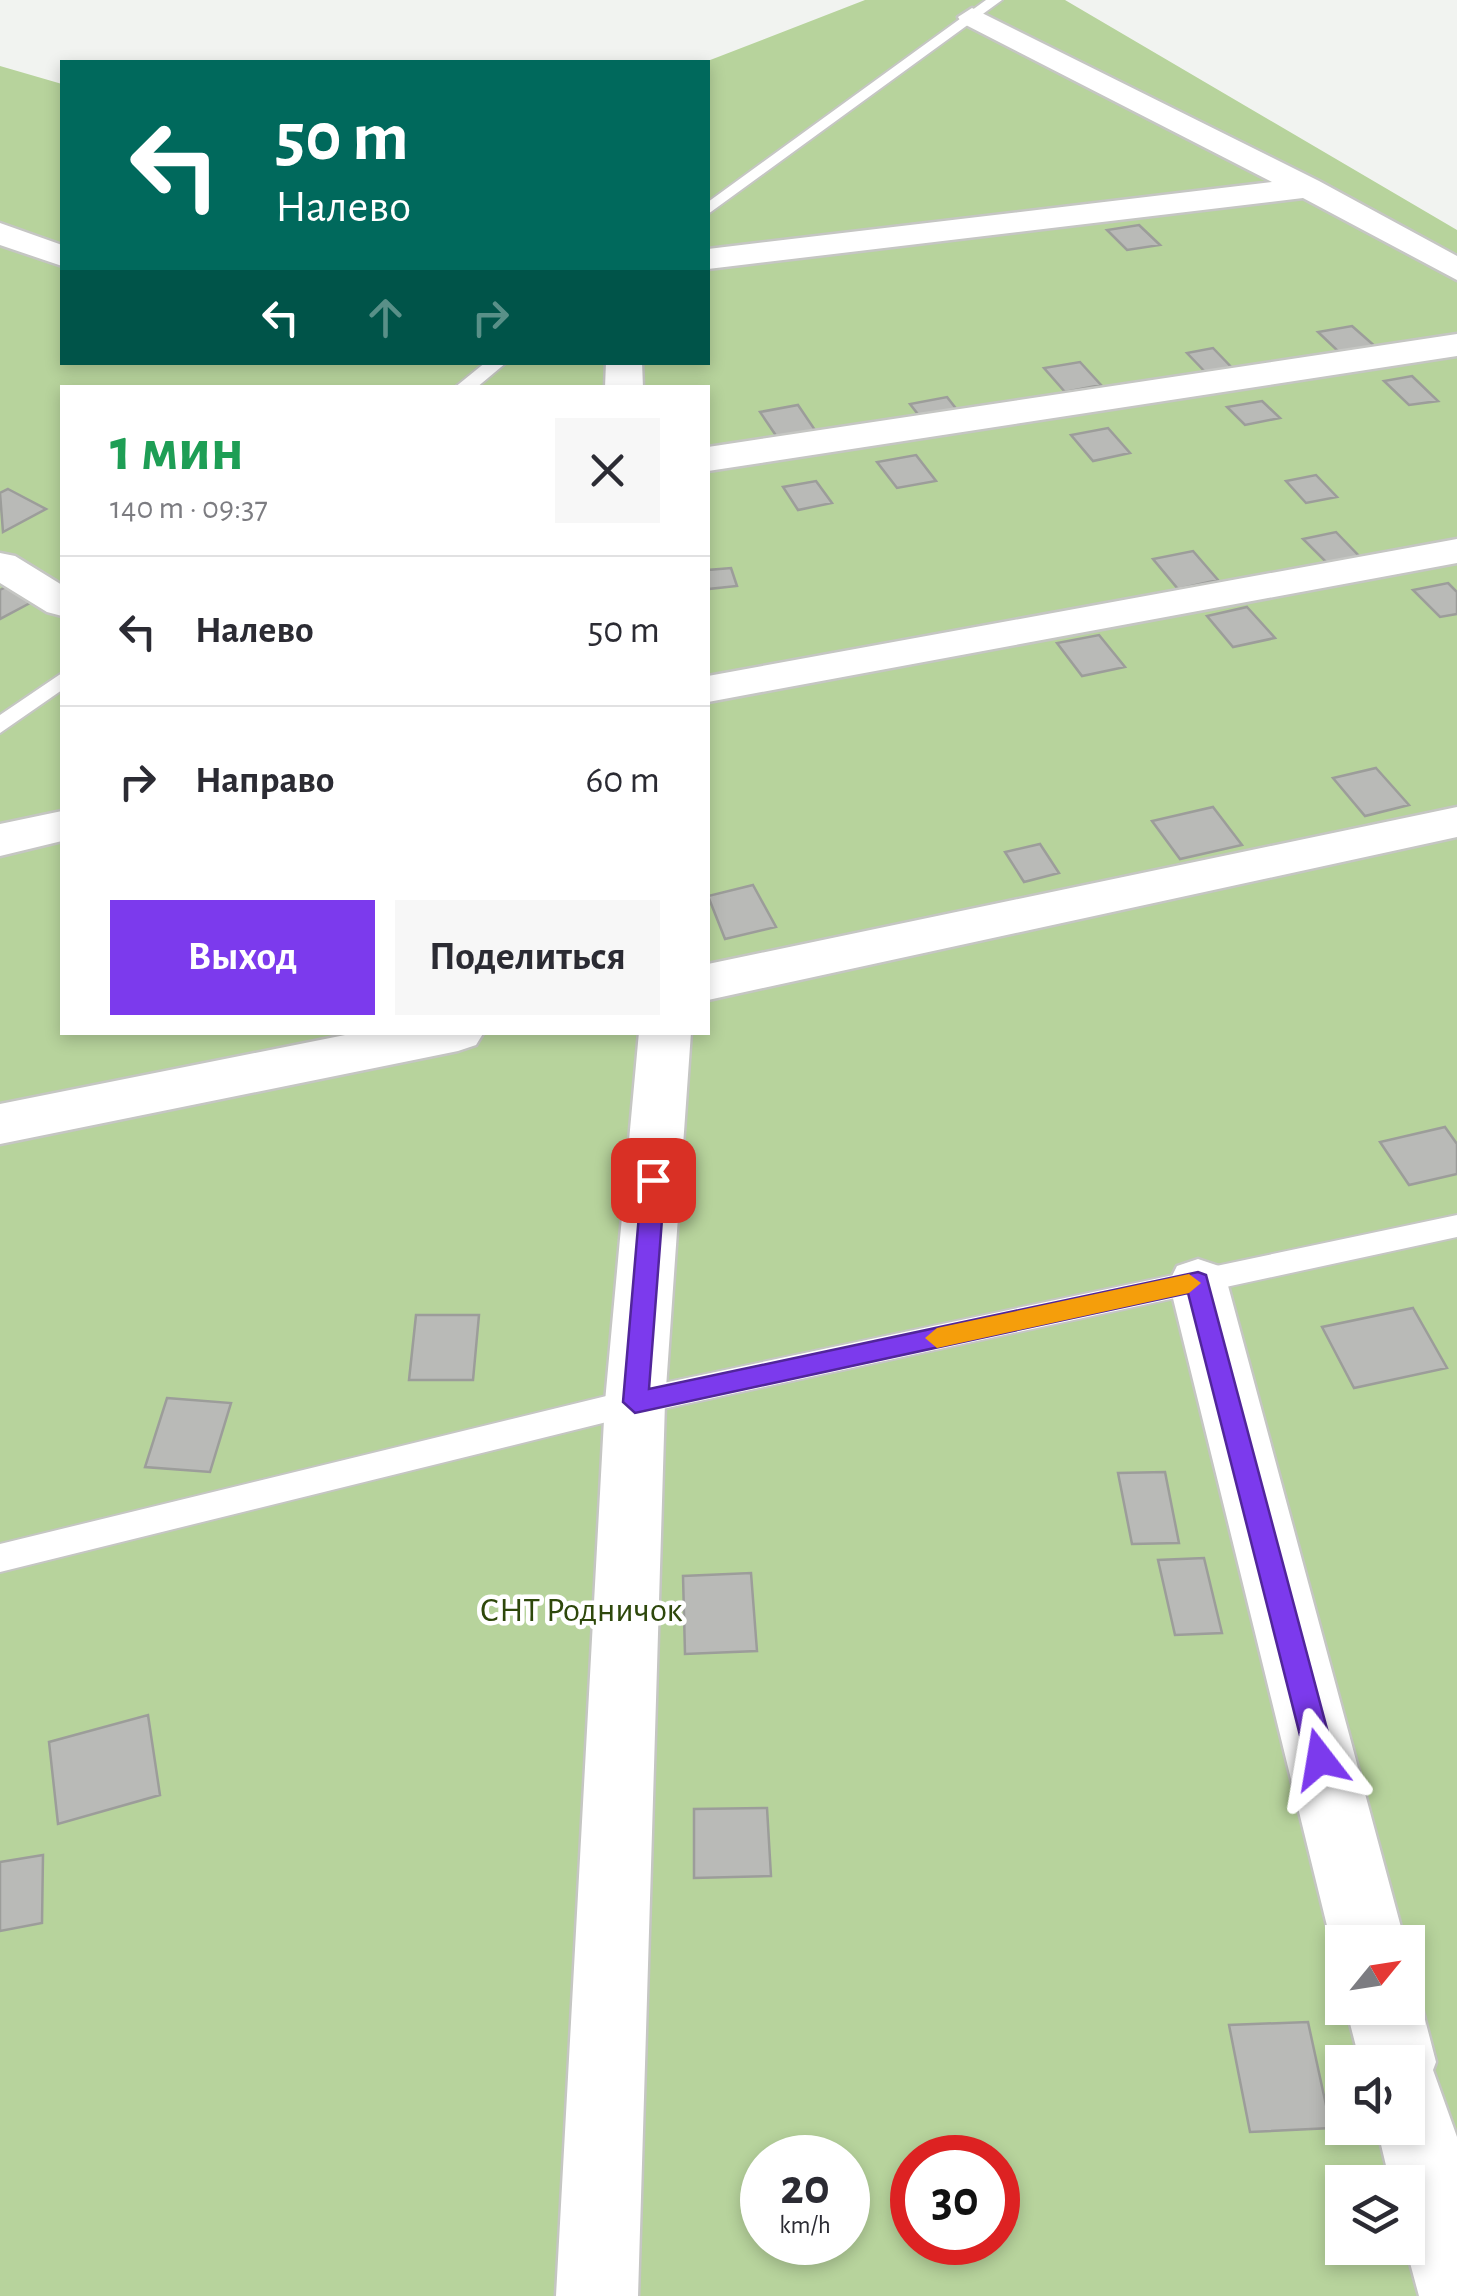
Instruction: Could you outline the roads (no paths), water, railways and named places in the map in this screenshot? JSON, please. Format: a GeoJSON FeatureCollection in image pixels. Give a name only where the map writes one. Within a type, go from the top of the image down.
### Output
{"type":"FeatureCollection","features":[{"type":"Feature","properties":{"kind":"street"},"geometry":{"type":"LineString","coordinates":[[983,8],[1457,270]]}},
{"type":"Feature","properties":{"kind":"street"},"geometry":{"type":"LineString","coordinates":[[710,259],[1308,188]]}},
{"type":"Feature","properties":{"kind":"street"},"geometry":{"type":"LineString","coordinates":[[0,233],[60,255]]}},
{"type":"Feature","properties":{"kind":"street"},"geometry":{"type":"LineString","coordinates":[[710,458],[1457,345]]}},
{"type":"Feature","properties":{"kind":"street"},"geometry":{"type":"LineString","coordinates":[[710,689],[1457,550]]}},
{"type":"Feature","properties":{"kind":"street"},"geometry":{"type":"LineString","coordinates":[[0,565],[60,602]]}},
{"type":"Feature","properties":{"kind":"street"},"geometry":{"type":"LineString","coordinates":[[710,982],[1457,822]]}},
{"type":"Feature","properties":{"kind":"street"},"geometry":{"type":"LineString","coordinates":[[0,840],[60,826]]}},
{"type":"Feature","properties":{"kind":"street"},"geometry":{"type":"LineString","coordinates":[[0,1124],[443,1035]]}},
{"type":"Feature","properties":{"kind":"street"},"geometry":{"type":"LineString","coordinates":[[597,2296],[635,1402],[666,1035]]}},
{"type":"Feature","properties":{"kind":"street"},"geometry":{"type":"LineString","coordinates":[[1198,1282],[1364,1925]]}},
{"type":"Feature","properties":{"kind":"street"},"geometry":{"type":"LineString","coordinates":[[1420,2145],[1457,2290]]}},
{"type":"Feature","properties":{"kind":"lane"},"geometry":{"type":"LineString","coordinates":[[710,209],[983,8]]}},
{"type":"Feature","properties":{"kind":"lane"},"geometry":{"type":"LineString","coordinates":[[468,385],[494,365]]}},
{"type":"Feature","properties":{"kind":"lane"},"geometry":{"type":"LineString","coordinates":[[0,726],[60,681]]}},
{"type":"Feature","properties":{"kind":"lane"},"geometry":{"type":"LineString","coordinates":[[0,1558],[635,1402],[1457,1226]]}},
{"type":"Feature","properties":{"kind":"park label","name":"СНТ Родничок"},"geometry":{"type":"Point","coordinates":[581,1610]}}]}
